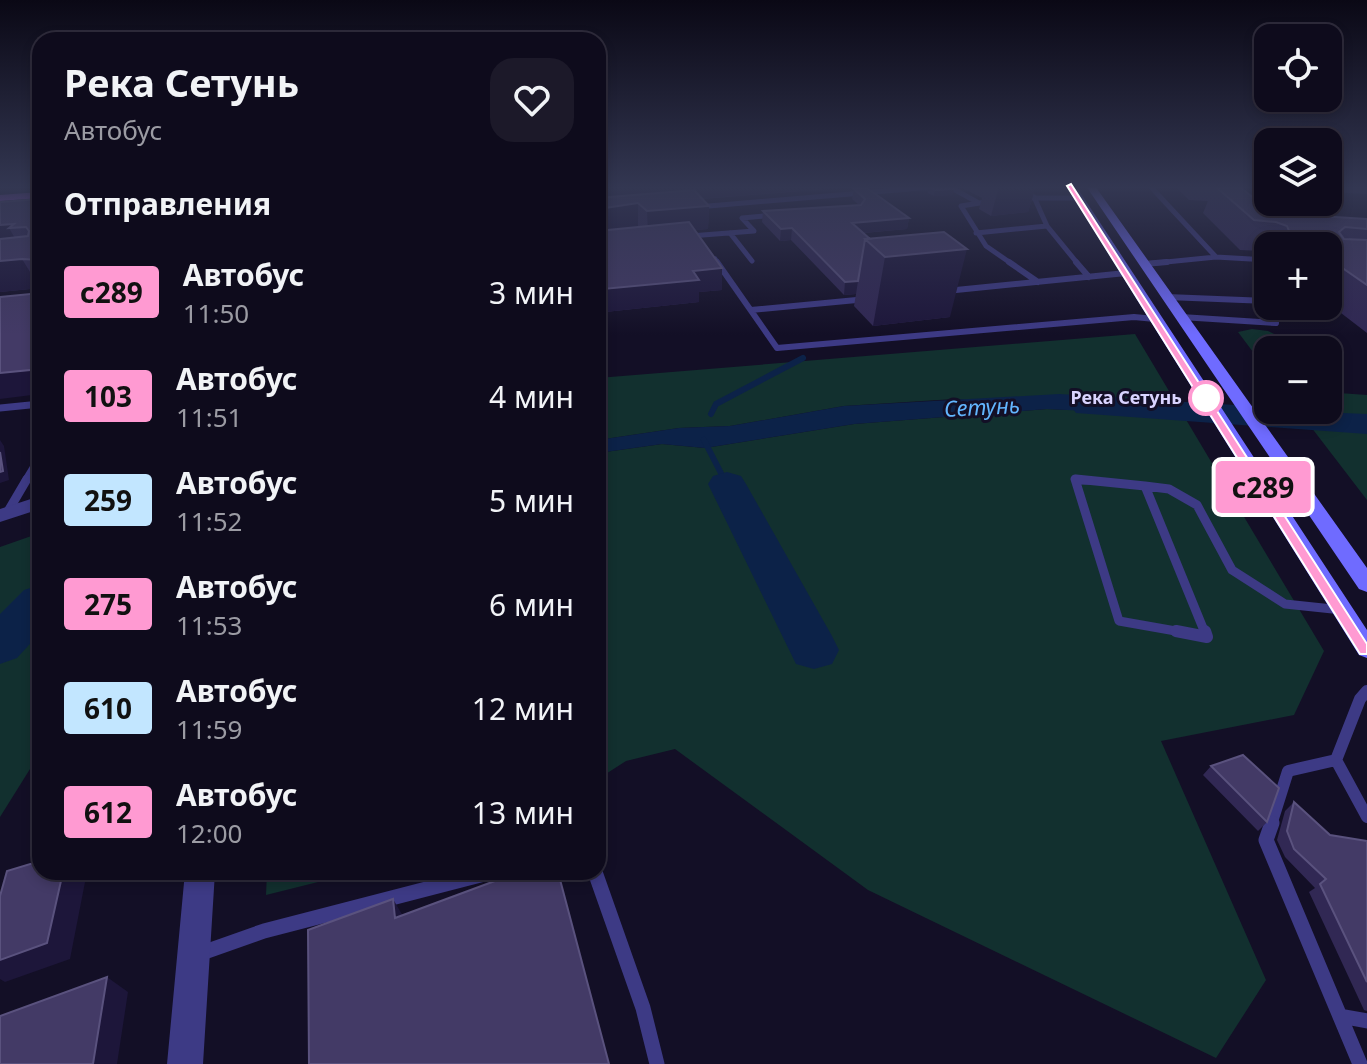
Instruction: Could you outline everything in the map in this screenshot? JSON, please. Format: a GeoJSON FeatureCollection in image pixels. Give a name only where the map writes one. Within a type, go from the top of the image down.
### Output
{"type":"FeatureCollection","features":[{"type":"Feature","properties":{"kind":"main road"},"geometry":{"type":"LineString","coordinates":[[1102,236],[1367,649]]}},
{"type":"Feature","properties":{"kind":"main road"},"geometry":{"type":"LineString","coordinates":[[1124,236],[1367,584]]}},
{"type":"Feature","properties":{"kind":"street"},"geometry":{"type":"LineString","coordinates":[[3,515],[32,505]]}},
{"type":"Feature","properties":{"kind":"street"},"geometry":{"type":"LineString","coordinates":[[185,1064],[199,880]]}},
{"type":"Feature","properties":{"kind":"lane"},"geometry":{"type":"LineString","coordinates":[[687,237],[701,236]]}},
{"type":"Feature","properties":{"kind":"lane"},"geometry":{"type":"LineString","coordinates":[[732,236],[752,261]]}},
{"type":"Feature","properties":{"kind":"lane"},"geometry":{"type":"LineString","coordinates":[[978,236],[986,246],[1038,282]]}},
{"type":"Feature","properties":{"kind":"lane"},"geometry":{"type":"LineString","coordinates":[[1055,236],[1089,277]]}},
{"type":"Feature","properties":{"kind":"lane"},"geometry":{"type":"LineString","coordinates":[[1196,236],[1216,257]]}},
{"type":"Feature","properties":{"kind":"lane"},"geometry":{"type":"LineString","coordinates":[[707,247],[777,348],[1134,317],[1155,319]]}},
{"type":"Feature","properties":{"kind":"lane"},"geometry":{"type":"LineString","coordinates":[[1144,264],[1216,257],[1254,259]]}},
{"type":"Feature","properties":{"kind":"lane"},"geometry":{"type":"LineString","coordinates":[[933,292],[1126,273]]}},
{"type":"Feature","properties":{"kind":"lane"},"geometry":{"type":"LineString","coordinates":[[1167,297],[1254,300]]}},
{"type":"Feature","properties":{"kind":"lane"},"geometry":{"type":"LineString","coordinates":[[751,310],[874,298]]}},
{"type":"Feature","properties":{"kind":"lane"},"geometry":{"type":"LineString","coordinates":[[1181,317],[1276,323]]}},
{"type":"Feature","properties":{"kind":"lane"},"geometry":{"type":"LineString","coordinates":[[0,408],[32,405]]}},
{"type":"Feature","properties":{"kind":"lane"},"geometry":{"type":"LineString","coordinates":[[3,515],[32,469]]}},
{"type":"Feature","properties":{"kind":"lane"},"geometry":{"type":"LineString","coordinates":[[1145,486],[1207,637],[1119,621],[1075,479],[1145,486],[1169,489],[1197,505],[1232,570],[1242,577],[1285,604],[1342,610]]}},
{"type":"Feature","properties":{"kind":"lane"},"geometry":{"type":"LineString","coordinates":[[1336,760],[1360,699],[1367,691]]}},
{"type":"Feature","properties":{"kind":"lane"},"geometry":{"type":"LineString","coordinates":[[1336,760],[1367,817]]}},
{"type":"Feature","properties":{"kind":"lane"},"geometry":{"type":"LineString","coordinates":[[1336,760],[1288,771],[1266,840],[1360,1064]]}},
{"type":"Feature","properties":{"kind":"lane"},"geometry":{"type":"LineString","coordinates":[[193,956],[264,931],[461,880]]}},
{"type":"Feature","properties":{"kind":"lane"},"geometry":{"type":"LineString","coordinates":[[598,880],[643,1008],[657,1064]]}},
{"type":"Feature","properties":{"kind":"lane"},"geometry":{"type":"LineString","coordinates":[[1340,1016],[1367,1021]]}},
{"type":"Feature","properties":{"kind":"green space"},"geometry":{"type":"Polygon","coordinates":[[[1252,329],[1278,336],[1254,336],[1254,353],[1238,332],[1252,329]]]}},
{"type":"Feature","properties":{"kind":"green space"},"geometry":{"type":"Polygon","coordinates":[[[1135,334],[1324,651],[1294,715],[1161,741],[1266,980],[1216,1058],[868,890],[675,749],[626,761],[606,774],[606,452],[662,444],[705,448],[854,424],[1047,409],[1147,413],[954,399],[844,406],[730,426],[679,428],[606,439],[606,377],[1135,334]]]}},
{"type":"Feature","properties":{"kind":"green space"},"geometry":{"type":"Polygon","coordinates":[[[1342,393],[1367,395],[1367,500],[1309,424],[1342,424],[1342,393]]]}},
{"type":"Feature","properties":{"kind":"green space"},"geometry":{"type":"Polygon","coordinates":[[[32,536],[32,766],[0,817],[0,547],[32,536]]]}},
{"type":"Feature","properties":{"kind":"green space"},"geometry":{"type":"Polygon","coordinates":[[[267,880],[326,880],[266,895],[267,880]]]}},
{"type":"Feature","properties":{"kind":"water"},"geometry":{"type":"Polygon","coordinates":[[[1059,394],[1139,399],[1147,414],[1047,409],[854,424],[705,448],[662,444],[606,452],[606,439],[679,428],[730,426],[844,406],[1059,394]]]}},
{"type":"Feature","properties":{"kind":"building"},"geometry":{"type":"Polygon","coordinates":[[[32,236],[32,260],[0,261],[0,239],[32,236]]]}},
{"type":"Feature","properties":{"kind":"building"},"geometry":{"type":"Polygon","coordinates":[[[606,236],[699,236],[722,268],[693,271],[699,280],[606,289],[606,236]]]}},
{"type":"Feature","properties":{"kind":"building"},"geometry":{"type":"Polygon","coordinates":[[[800,236],[866,236],[870,239],[865,239],[858,281],[845,282],[800,236]]]}},
{"type":"Feature","properties":{"kind":"building"},"geometry":{"type":"Polygon","coordinates":[[[949,236],[967,249],[885,257],[865,239],[949,236]]]}},
{"type":"Feature","properties":{"kind":"building"},"geometry":{"type":"Polygon","coordinates":[[[1342,236],[1344,239],[1367,240],[1367,285],[1342,268],[1342,236]]]}},
{"type":"Feature","properties":{"kind":"building"},"geometry":{"type":"Polygon","coordinates":[[[32,294],[32,370],[0,373],[0,297],[32,294]]]}},
{"type":"Feature","properties":{"kind":"building"},"geometry":{"type":"Polygon","coordinates":[[[1243,755],[1279,788],[1267,822],[1211,766],[1243,755]]]}},
{"type":"Feature","properties":{"kind":"building"},"geometry":{"type":"Polygon","coordinates":[[[1294,802],[1330,835],[1367,841],[1367,982],[1320,884],[1326,879],[1294,849],[1287,831],[1294,802]]]}},
{"type":"Feature","properties":{"kind":"building"},"geometry":{"type":"Polygon","coordinates":[[[32,863],[32,880],[61,880],[47,943],[0,960],[0,896],[7,871],[32,863]]]}},
{"type":"Feature","properties":{"kind":"building"},"geometry":{"type":"Polygon","coordinates":[[[497,880],[560,880],[609,1064],[309,1064],[308,930],[393,899],[395,918],[497,880]]]}},
{"type":"Feature","properties":{"kind":"building"},"geometry":{"type":"Polygon","coordinates":[[[107,977],[93,1064],[0,1064],[0,1016],[107,977]]]}},
{"type":"Feature","properties":{"kind":"waterway"},"geometry":{"type":"LineString","coordinates":[[711,414],[716,404],[803,358],[799,360]]}},
{"type":"Feature","properties":{"kind":"waterway","name":"Сетунь"},"geometry":{"type":"LineString","coordinates":[[1088,406],[1367,424]]}},
{"type":"Feature","properties":{"kind":"waterway"},"geometry":{"type":"LineString","coordinates":[[704,440],[725,481]]}},
{"type":"Feature","properties":{"kind":"waterway"},"geometry":{"type":"LineString","coordinates":[[724,479],[727,484]]}},
{"type":"Feature","properties":{"kind":"waterway"},"geometry":{"type":"LineString","coordinates":[[727,484],[814,650]]}},
{"type":"Feature","properties":{"kind":"waterway","name":"Сетунь"},"geometry":{"type":"LineString","coordinates":[[0,645],[32,611]]}},
{"type":"Feature","properties":{"kind":"bus line","name":"с289"},"geometry":{"type":"LineString","coordinates":[[1103,236],[1367,649]]}},
{"type":"Feature","properties":{"kind":"place","name":"Река Сетунь"},"geometry":{"type":"Point","coordinates":[1206,398]}}]}
